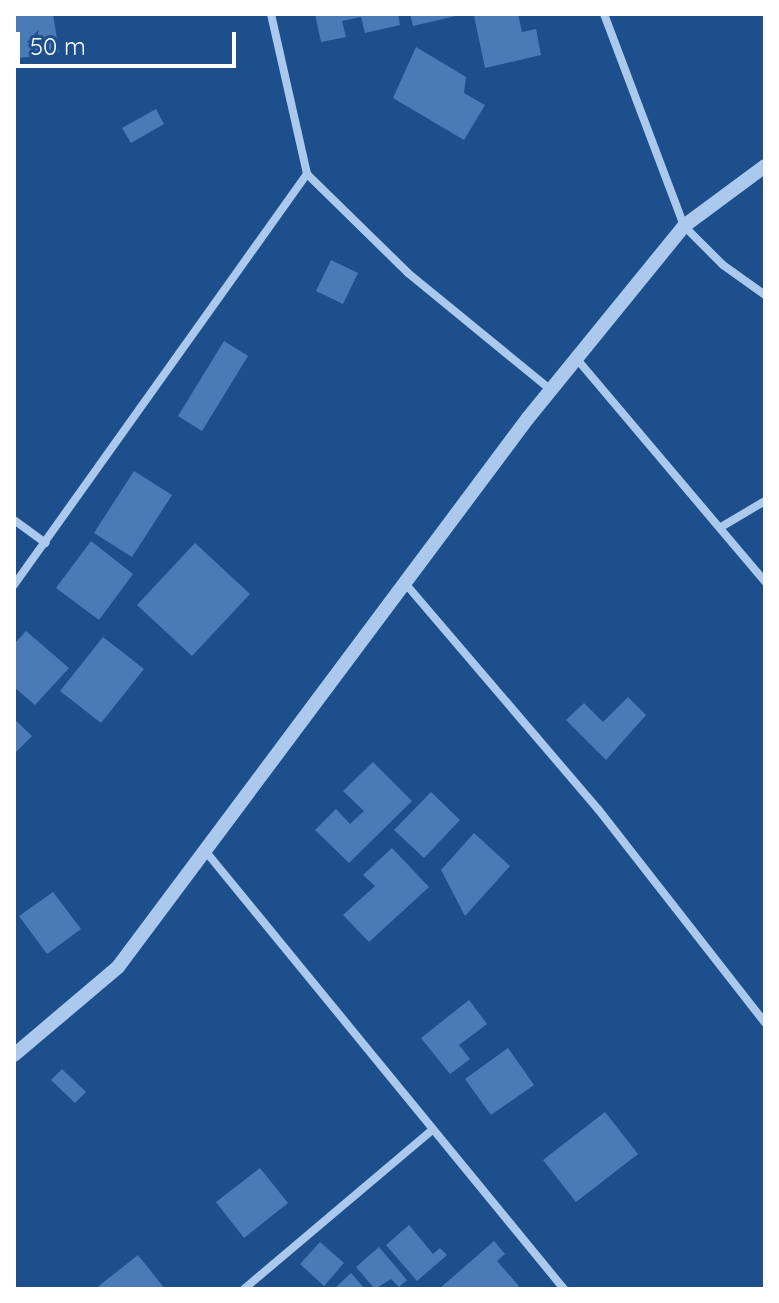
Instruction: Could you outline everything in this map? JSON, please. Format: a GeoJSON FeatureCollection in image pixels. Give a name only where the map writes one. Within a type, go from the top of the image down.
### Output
{"type":"FeatureCollection","features":[{"type":"Feature","properties":{"kind":"street"},"geometry":{"type":"LineString","coordinates":[[271,14],[307,174],[408,273],[551,390]]}},
{"type":"Feature","properties":{"kind":"street"},"geometry":{"type":"LineString","coordinates":[[604,14],[684,226],[723,265],[765,295]]}},
{"type":"Feature","properties":{"kind":"street"},"geometry":{"type":"LineString","coordinates":[[14,1055],[118,967],[207,853],[404,582],[576,358],[684,226],[765,166]]}},
{"type":"Feature","properties":{"kind":"street"},"geometry":{"type":"LineString","coordinates":[[14,585],[307,174]]}},
{"type":"Feature","properties":{"kind":"street"},"geometry":{"type":"LineString","coordinates":[[576,358],[765,582]]}},
{"type":"Feature","properties":{"kind":"street"},"geometry":{"type":"LineString","coordinates":[[721,527],[765,501]]}},
{"type":"Feature","properties":{"kind":"street"},"geometry":{"type":"LineString","coordinates":[[14,520],[46,543]]}},
{"type":"Feature","properties":{"kind":"street"},"geometry":{"type":"LineString","coordinates":[[404,582],[598,809],[765,1023]]}},
{"type":"Feature","properties":{"kind":"street"},"geometry":{"type":"LineString","coordinates":[[207,853],[316,982],[431,1131],[564,1289]]}},
{"type":"Feature","properties":{"kind":"street"},"geometry":{"type":"LineString","coordinates":[[244,1289],[431,1131]]}},
{"type":"Feature","properties":{"kind":"building"},"geometry":{"type":"Polygon","coordinates":[[[14,14],[53,14],[59,52],[14,59],[14,14]]]}},
{"type":"Feature","properties":{"kind":"building"},"geometry":{"type":"Polygon","coordinates":[[[315,14],[398,14],[400,25],[365,33],[361,17],[342,21],[346,37],[321,42],[315,14]]]}},
{"type":"Feature","properties":{"kind":"building"},"geometry":{"type":"Polygon","coordinates":[[[410,14],[459,14],[460,15],[413,26],[410,14]]]}},
{"type":"Feature","properties":{"kind":"building"},"geometry":{"type":"Polygon","coordinates":[[[518,14],[522,32],[536,29],[541,55],[485,68],[474,16],[518,14]]]}},
{"type":"Feature","properties":{"kind":"building"},"geometry":{"type":"Polygon","coordinates":[[[416,47],[466,77],[464,93],[485,105],[464,140],[393,98],[416,47]]]}},
{"type":"Feature","properties":{"kind":"building"},"geometry":{"type":"Polygon","coordinates":[[[156,109],[164,124],[131,143],[122,128],[156,109]]]}},
{"type":"Feature","properties":{"kind":"building"},"geometry":{"type":"Polygon","coordinates":[[[331,260],[358,273],[343,304],[316,291],[331,260]]]}},
{"type":"Feature","properties":{"kind":"building"},"geometry":{"type":"Polygon","coordinates":[[[224,341],[248,356],[202,431],[178,416],[224,341]]]}},
{"type":"Feature","properties":{"kind":"building"},"geometry":{"type":"Polygon","coordinates":[[[134,471],[172,495],[132,557],[94,533],[134,471]]]}},
{"type":"Feature","properties":{"kind":"building"},"geometry":{"type":"Polygon","coordinates":[[[91,541],[133,574],[99,620],[56,588],[91,541]]]}},
{"type":"Feature","properties":{"kind":"building"},"geometry":{"type":"Polygon","coordinates":[[[195,543],[250,594],[192,656],[137,605],[195,543]]]}},
{"type":"Feature","properties":{"kind":"building"},"geometry":{"type":"Polygon","coordinates":[[[26,631],[69,668],[35,705],[14,687],[14,644],[26,631]]]}},
{"type":"Feature","properties":{"kind":"building"},"geometry":{"type":"Polygon","coordinates":[[[103,637],[144,669],[101,723],[60,691],[103,637]]]}},
{"type":"Feature","properties":{"kind":"building"},"geometry":{"type":"Polygon","coordinates":[[[628,697],[646,715],[606,760],[566,720],[584,703],[603,722],[628,697]]]}},
{"type":"Feature","properties":{"kind":"building"},"geometry":{"type":"Polygon","coordinates":[[[14,719],[32,736],[14,754],[14,719]]]}},
{"type":"Feature","properties":{"kind":"building"},"geometry":{"type":"Polygon","coordinates":[[[373,762],[412,801],[349,863],[315,830],[336,809],[350,824],[364,811],[343,791],[373,762]]]}},
{"type":"Feature","properties":{"kind":"building"},"geometry":{"type":"Polygon","coordinates":[[[431,792],[460,820],[424,858],[394,830],[431,792]]]}},
{"type":"Feature","properties":{"kind":"building"},"geometry":{"type":"Polygon","coordinates":[[[474,833],[510,866],[465,916],[441,870],[474,833]]]}},
{"type":"Feature","properties":{"kind":"building"},"geometry":{"type":"Polygon","coordinates":[[[392,848],[429,887],[369,942],[343,915],[375,886],[363,875],[392,848]]]}},
{"type":"Feature","properties":{"kind":"building"},"geometry":{"type":"Polygon","coordinates":[[[53,892],[81,929],[47,954],[19,916],[53,892]]]}},
{"type":"Feature","properties":{"kind":"building"},"geometry":{"type":"Polygon","coordinates":[[[469,1000],[487,1024],[459,1045],[470,1059],[450,1074],[421,1038],[469,1000]]]}},
{"type":"Feature","properties":{"kind":"building"},"geometry":{"type":"Polygon","coordinates":[[[508,1048],[534,1085],[491,1115],[465,1079],[508,1048]]]}},
{"type":"Feature","properties":{"kind":"building"},"geometry":{"type":"Polygon","coordinates":[[[62,1069],[86,1092],[75,1103],[51,1080],[62,1069]]]}},
{"type":"Feature","properties":{"kind":"building"},"geometry":{"type":"Polygon","coordinates":[[[605,1112],[638,1154],[576,1202],[543,1160],[605,1112]]]}},
{"type":"Feature","properties":{"kind":"building"},"geometry":{"type":"Polygon","coordinates":[[[260,1168],[288,1203],[244,1238],[216,1202],[260,1168]]]}},
{"type":"Feature","properties":{"kind":"building"},"geometry":{"type":"Polygon","coordinates":[[[409,1225],[433,1254],[440,1248],[447,1255],[417,1281],[386,1245],[409,1225]]]}},
{"type":"Feature","properties":{"kind":"building"},"geometry":{"type":"Polygon","coordinates":[[[494,1241],[505,1254],[497,1261],[519,1286],[516,1289],[439,1289],[494,1241]]]}},
{"type":"Feature","properties":{"kind":"building"},"geometry":{"type":"Polygon","coordinates":[[[320,1242],[344,1263],[324,1286],[300,1264],[320,1242]]]}},
{"type":"Feature","properties":{"kind":"building"},"geometry":{"type":"Polygon","coordinates":[[[379,1247],[407,1280],[399,1287],[391,1279],[375,1289],[356,1267],[379,1247]]]}},
{"type":"Feature","properties":{"kind":"building"},"geometry":{"type":"Polygon","coordinates":[[[138,1255],[165,1289],[95,1289],[138,1255]]]}},
{"type":"Feature","properties":{"kind":"building"},"geometry":{"type":"Polygon","coordinates":[[[351,1273],[365,1289],[334,1289],[351,1273]]]}}]}
